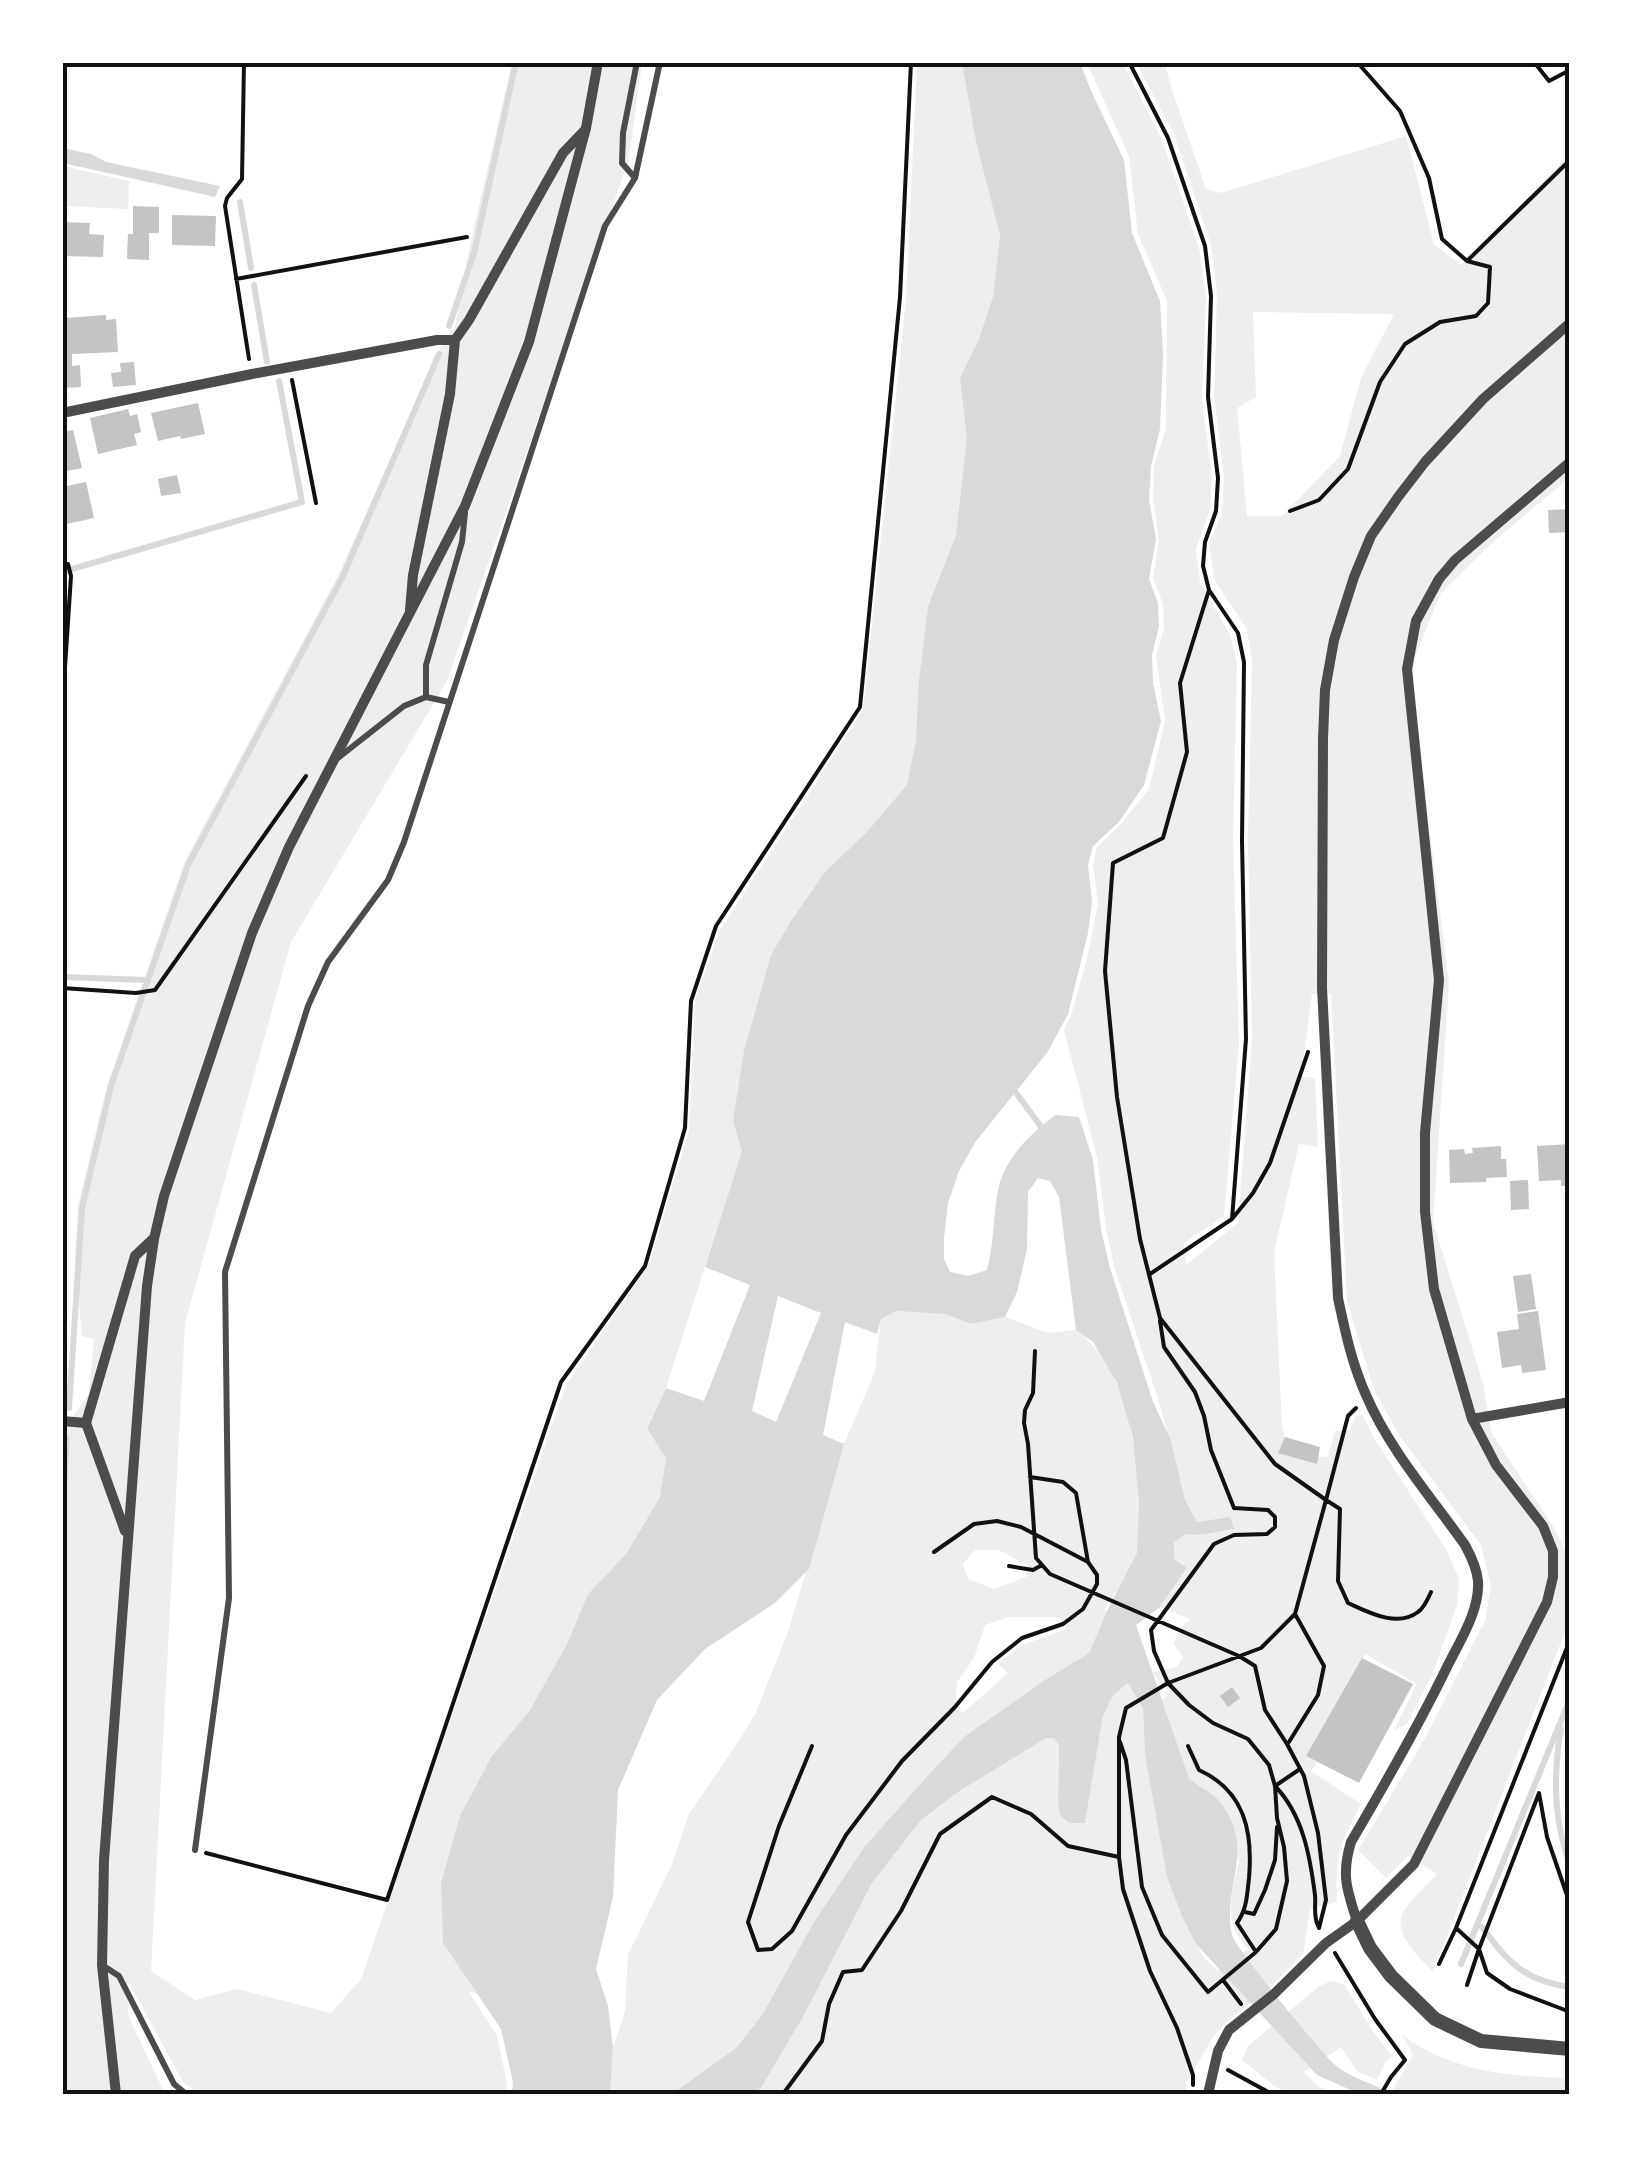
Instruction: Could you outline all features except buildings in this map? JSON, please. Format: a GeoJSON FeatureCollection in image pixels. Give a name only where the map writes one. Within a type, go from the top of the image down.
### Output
{"type":"FeatureCollection","features":[{"type":"Feature","properties":{"kind":"street"},"geometry":{"type":"LineString","coordinates":[[116,2094],[102,1965],[104,1860],[147,1286],[164,1196],[252,933],[289,847],[465,506],[529,342],[586,128],[598,62]]}},
{"type":"Feature","properties":{"kind":"street"},"geometry":{"type":"LineString","coordinates":[[409,617],[413,575],[450,394],[456,340],[563,153],[586,128]]}},
{"type":"Feature","properties":{"kind":"street"},"geometry":{"type":"LineString","coordinates":[[1570,323],[1483,399],[1425,462],[1371,536],[1354,576],[1334,640],[1325,690],[1322,930],[1338,1298],[1348,1347],[1366,1397],[1391,1440],[1465,1545],[1478,1582],[1474,1609],[1462,1637],[1415,1732],[1352,1842],[1345,1862],[1344,1883],[1356,1922],[1370,1948],[1434,2020],[1481,2041],[1570,2049]]}},
{"type":"Feature","properties":{"kind":"street"},"geometry":{"type":"LineString","coordinates":[[62,412],[437,340],[456,340]]}},
{"type":"Feature","properties":{"kind":"street"},"geometry":{"type":"LineString","coordinates":[[1208,2094],[1218,2050],[1229,2030],[1326,1943],[1356,1922],[1414,1864],[1547,1602],[1553,1577],[1553,1551],[1543,1526],[1496,1465],[1472,1419],[1434,1289],[1425,1212],[1425,1133],[1439,980],[1407,669],[1416,620],[1438,578],[1570,462]]}},
{"type":"Feature","properties":{"kind":"street"},"geometry":{"type":"LineString","coordinates":[[126,1536],[86,1423],[135,1256],[154,1239]]}},
{"type":"Feature","properties":{"kind":"street"},"geometry":{"type":"LineString","coordinates":[[1472,1419],[1570,1402]]}},
{"type":"Feature","properties":{"kind":"street"},"geometry":{"type":"LineString","coordinates":[[62,1421],[86,1423]]}},
{"type":"Feature","properties":{"kind":"lane"},"geometry":{"type":"LineString","coordinates":[[635,178],[622,164],[623,134],[636,62]]}},
{"type":"Feature","properties":{"kind":"lane"},"geometry":{"type":"LineString","coordinates":[[194,1850],[229,1598],[225,1272],[308,1006],[328,962],[388,880],[404,842],[605,226],[635,178],[660,62]]}},
{"type":"Feature","properties":{"kind":"lane"},"geometry":{"type":"LineString","coordinates":[[426,697],[426,665],[462,542],[465,506]]}},
{"type":"Feature","properties":{"kind":"lane"},"geometry":{"type":"LineString","coordinates":[[333,762],[404,706],[426,697],[449,702]]}},
{"type":"Feature","properties":{"kind":"lane"},"geometry":{"type":"LineString","coordinates":[[102,1965],[119,1976],[174,2084],[186,2094]]}},
{"type":"Feature","properties":{"kind":"path"},"geometry":{"type":"LineString","coordinates":[[244,62],[242,179],[225,206],[252,374]]}},
{"type":"Feature","properties":{"kind":"path"},"geometry":{"type":"LineString","coordinates":[[194,1850],[387,1900],[561,1382],[645,1266],[685,1128],[690,1000],[716,926],[860,707],[900,297],[911,62]]}},
{"type":"Feature","properties":{"kind":"path"},"geometry":{"type":"LineString","coordinates":[[1129,62],[1168,138],[1204,246],[1212,296],[1208,397],[1218,478],[1216,511],[1205,542],[1204,566],[1208,590],[1238,632],[1244,662],[1246,1038],[1232,1219]]}},
{"type":"Feature","properties":{"kind":"path"},"geometry":{"type":"LineString","coordinates":[[1290,511],[1319,500],[1348,469],[1380,382],[1405,344],[1440,322],[1476,316],[1488,303],[1490,267],[1467,261],[1442,239],[1429,178],[1400,110],[1357,62]]}},
{"type":"Feature","properties":{"kind":"path"},"geometry":{"type":"LineString","coordinates":[[1534,62],[1550,82],[1570,70]]}},
{"type":"Feature","properties":{"kind":"path"},"geometry":{"type":"LineString","coordinates":[[1467,261],[1570,160]]}},
{"type":"Feature","properties":{"kind":"path"},"geometry":{"type":"LineString","coordinates":[[235,280],[467,237]]}},
{"type":"Feature","properties":{"kind":"path"},"geometry":{"type":"LineString","coordinates":[[290,368],[316,503]]}},
{"type":"Feature","properties":{"kind":"path"},"geometry":{"type":"LineString","coordinates":[[62,713],[71,576],[68,564]]}},
{"type":"Feature","properties":{"kind":"path"},"geometry":{"type":"LineString","coordinates":[[1208,590],[1180,683],[1187,752],[1163,838],[1113,863],[1106,971],[1117,1097],[1164,1347],[1194,1392],[1204,1416],[1210,1450],[1234,1508],[1268,1510],[1274,1517],[1275,1528],[1267,1534],[1234,1535],[1214,1544],[1151,1630],[1154,1651],[1168,1683],[1213,1723],[1248,1740],[1269,1766],[1276,1786],[1275,1860],[1254,1914],[1245,1912]]}},
{"type":"Feature","properties":{"kind":"path"},"geometry":{"type":"LineString","coordinates":[[62,988],[136,993],[155,990],[310,771],[333,762]]}},
{"type":"Feature","properties":{"kind":"path"},"geometry":{"type":"LineString","coordinates":[[1148,1276],[1232,1219],[1253,1193],[1270,1164],[1310,1046],[1324,1036]]}},
{"type":"Feature","properties":{"kind":"path"},"geometry":{"type":"LineString","coordinates":[[1160,1318],[1276,1464],[1340,1509],[1338,1581],[1348,1603],[1380,1617],[1406,1618],[1420,1611],[1432,1592]]}},
{"type":"Feature","properties":{"kind":"path"},"geometry":{"type":"LineString","coordinates":[[1034,1350],[1033,1393],[1024,1423],[1036,1558],[1050,1574],[1255,1666],[1265,1710],[1304,1776],[1318,1833],[1326,1900],[1318,1928],[1311,1866],[1301,1827],[1290,1801],[1276,1786]]}},
{"type":"Feature","properties":{"kind":"path"},"geometry":{"type":"LineString","coordinates":[[1192,2094],[1192,2076],[1177,2028],[1150,1970],[1118,1857],[1119,1737],[1126,1708],[1168,1683],[1260,1648],[1294,1614],[1348,1416],[1366,1397]]}},
{"type":"Feature","properties":{"kind":"path"},"geometry":{"type":"LineString","coordinates":[[812,1746],[778,1826],[748,1922],[758,1950],[772,1949],[792,1931],[846,1835],[902,1761],[955,1708],[992,1662],[1022,1638],[1063,1624],[1083,1609],[1097,1584],[1097,1575],[1088,1562],[1076,1493],[1063,1482],[1030,1477]]}},
{"type":"Feature","properties":{"kind":"path"},"geometry":{"type":"LineString","coordinates":[[934,1552],[974,1524],[997,1521],[1020,1527],[1088,1562]]}},
{"type":"Feature","properties":{"kind":"path"},"geometry":{"type":"LineString","coordinates":[[1009,1566],[1033,1570],[1042,1565]]}},
{"type":"Feature","properties":{"kind":"path"},"geometry":{"type":"LineString","coordinates":[[1288,1744],[1318,1695],[1324,1666],[1294,1614]]}},
{"type":"Feature","properties":{"kind":"path"},"geometry":{"type":"LineString","coordinates":[[1440,1964],[1570,1640]]}},
{"type":"Feature","properties":{"kind":"path"},"geometry":{"type":"LineString","coordinates":[[1119,1737],[1126,1760],[1142,1887],[1162,1935],[1208,1992],[1256,1952],[1276,1929],[1286,1881],[1277,1818]]}},
{"type":"Feature","properties":{"kind":"path"},"geometry":{"type":"LineString","coordinates":[[1188,1746],[1199,1770],[1232,1794],[1250,1831],[1245,1912],[1237,1923],[1256,1952]]}},
{"type":"Feature","properties":{"kind":"path"},"geometry":{"type":"LineString","coordinates":[[1570,1767],[1570,1811]]}},
{"type":"Feature","properties":{"kind":"path"},"geometry":{"type":"LineString","coordinates":[[1276,1786],[1300,1769]]}},
{"type":"Feature","properties":{"kind":"path"},"geometry":{"type":"LineString","coordinates":[[1467,1984],[1539,1793],[1547,1837],[1570,1904]]}},
{"type":"Feature","properties":{"kind":"path"},"geometry":{"type":"LineString","coordinates":[[783,2094],[822,2040],[829,2004],[843,1972],[862,1970],[901,1911],[940,1834],[992,1797],[1030,1814],[1068,1846],[1118,1857]]}},
{"type":"Feature","properties":{"kind":"path"},"geometry":{"type":"LineString","coordinates":[[1456,1928],[1479,1949],[1487,1973],[1510,1989],[1570,2014]]}},
{"type":"Feature","properties":{"kind":"path"},"geometry":{"type":"LineString","coordinates":[[1326,1943],[1405,2060],[1382,2094]]}},
{"type":"Feature","properties":{"kind":"path"},"geometry":{"type":"LineString","coordinates":[[1223,1980],[1250,2015]]}},
{"type":"Feature","properties":{"kind":"shaded area"},"geometry":{"type":"Polygon","coordinates":[[[512,63],[642,63],[629,159],[447,681],[291,942],[185,1323],[151,1971],[195,2000],[237,1989],[331,2013],[361,1979],[566,1385],[649,1264],[689,1131],[695,1000],[719,932],[863,710],[906,299],[917,63],[962,63],[976,142],[1000,234],[993,297],[970,766],[742,1151],[666,1388],[647,1429],[666,1458],[660,1497],[626,1554],[588,1594],[567,1644],[530,1710],[492,1756],[443,1943],[478,1993],[469,1992],[497,2036],[506,2094],[199,2094],[183,2082],[129,1983],[128,2015],[165,2094],[63,2094],[62,1431],[89,1394],[94,1339],[82,1336],[75,1263],[78,1205],[107,1086],[185,861],[340,572],[438,351],[455,326],[512,63]]]}},
{"type":"Feature","properties":{"kind":"shaded area"},"geometry":{"type":"Polygon","coordinates":[[[962,63],[1080,63],[1124,160],[1132,233],[1160,301],[1160,429],[1151,466],[1149,500],[1156,539],[1149,579],[1158,603],[1159,626],[1152,655],[1161,721],[1144,785],[1119,822],[1093,846],[1088,865],[1092,902],[1088,933],[1068,1014],[1047,1053],[976,1141],[959,1171],[948,1203],[944,1259],[950,1272],[968,1276],[987,1270],[998,1190],[1006,1167],[1028,1139],[1055,1115],[1079,1117],[1093,1160],[1110,1268],[1153,1402],[1170,1438],[1185,1500],[1197,1522],[1230,1517],[1234,1529],[1186,1534],[1174,1542],[1174,1559],[1187,1568],[1160,1607],[1136,1625],[1189,1778],[1219,1801],[1236,1835],[1232,1935],[1261,1977],[1333,2063],[1395,2094],[1360,2094],[1317,2075],[1196,1944],[1167,1877],[1145,1754],[1143,1708],[1128,1683],[1112,1697],[1103,1716],[1085,1823],[1069,1823],[1060,1815],[1059,1745],[1054,1738],[1046,1738],[955,1794],[921,1820],[872,1883],[803,2017],[761,2088],[752,2094],[672,2094],[736,2048],[762,2015],[814,1922],[865,1846],[965,1736],[1089,1653],[1137,1553],[1139,1502],[1133,1437],[1117,1383],[1093,1342],[1076,1330],[1059,1197],[1050,1181],[1038,1178],[1028,1192],[1027,1249],[1017,1292],[1005,1317],[971,1324],[945,1314],[896,1311],[881,1319],[877,1334],[845,1322],[823,1435],[844,1444],[809,1569],[775,1603],[705,1649],[657,1700],[618,1790],[613,1897],[596,1969],[608,2006],[613,2048],[610,2094],[512,2094],[501,2029],[443,1943],[441,1883],[460,1816],[492,1756],[530,1710],[567,1644],[588,1594],[626,1554],[660,1497],[666,1458],[647,1429],[666,1388],[704,1401],[750,1285],[705,1267],[742,1151],[733,1121],[744,1051],[771,955],[825,872],[867,832],[907,785],[916,740],[928,607],[956,535],[967,439],[960,378],[993,297],[1000,235],[976,142],[962,63]],[[778,1296],[752,1411],[776,1422],[821,1313],[778,1296]]]}},
{"type":"Feature","properties":{"kind":"shaded area"},"geometry":{"type":"Polygon","coordinates":[[[1087,63],[1123,63],[1162,140],[1199,248],[1206,297],[1202,398],[1212,479],[1210,510],[1196,549],[1200,583],[1230,635],[1237,663],[1233,838],[1239,1044],[1224,1216],[1184,1243],[1186,1265],[1238,1223],[1252,1039],[1248,840],[1252,661],[1247,629],[1215,581],[1209,544],[1222,513],[1224,477],[1214,396],[1217,295],[1211,245],[1174,134],[1136,63],[1165,63],[1206,189],[1221,193],[1406,136],[1434,244],[1461,265],[1569,155],[1569,478],[1493,542],[1441,593],[1414,659],[1413,700],[1449,983],[1433,1222],[1483,1383],[1491,1432],[1566,1552],[1570,1619],[1433,1972],[1408,1944],[1401,1920],[1411,1901],[1437,1874],[1408,1856],[1386,1878],[1358,1850],[1423,1742],[1485,1621],[1491,1586],[1481,1545],[1399,1435],[1374,1390],[1347,1301],[1331,994],[1312,994],[1301,1076],[1315,1078],[1318,1147],[1299,1144],[1274,1252],[1285,1437],[1278,1453],[1328,1457],[1335,1431],[1350,1431],[1355,1417],[1362,1414],[1446,1549],[1459,1579],[1457,1605],[1432,1675],[1407,1724],[1394,1730],[1417,1684],[1365,1654],[1306,1756],[1317,1762],[1311,1771],[1361,1804],[1340,1851],[1337,1902],[1310,1909],[1303,1954],[1213,2037],[1187,2082],[1185,2094],[755,2094],[803,2017],[872,1883],[921,1820],[955,1794],[1046,1738],[1054,1738],[1059,1745],[1060,1815],[1085,1823],[1103,1716],[1112,1697],[1129,1683],[1143,1708],[1145,1754],[1196,1944],[1218,1971],[1248,1949],[1231,1917],[1239,1860],[1189,1778],[1162,1700],[1170,1692],[1152,1673],[1177,1667],[1183,1657],[1173,1643],[1191,1620],[1160,1607],[1187,1569],[1174,1559],[1174,1542],[1186,1534],[1233,1529],[1230,1517],[1197,1523],[1185,1500],[1160,1405],[1114,1266],[1097,1157],[1064,1030],[1088,954],[1098,903],[1093,865],[1097,847],[1149,789],[1165,721],[1156,656],[1164,629],[1163,604],[1153,578],[1159,539],[1153,499],[1154,465],[1166,429],[1167,301],[1138,234],[1129,156],[1087,63]],[[1253,312],[1256,397],[1237,408],[1247,516],[1282,516],[1340,456],[1361,378],[1394,314],[1253,312]]]}},
{"type":"Feature","properties":{"kind":"shaded area"},"geometry":{"type":"Polygon","coordinates":[[[63,148],[106,162],[220,186],[215,197],[63,163],[63,148]]]}},
{"type":"Feature","properties":{"kind":"shaded area"},"geometry":{"type":"Polygon","coordinates":[[[63,166],[129,181],[128,209],[63,206],[63,166]]]}},
{"type":"Feature","properties":{"kind":"shaded area"},"geometry":{"type":"Polygon","coordinates":[[[896,1311],[945,1314],[971,1324],[1005,1317],[1048,1333],[1076,1330],[1094,1346],[1119,1390],[1133,1441],[1139,1493],[1136,1556],[1104,1610],[1107,1611],[1089,1653],[965,1736],[865,1846],[814,1922],[762,2015],[736,2048],[672,2094],[610,2094],[613,2048],[625,2011],[628,1955],[672,1864],[689,1814],[756,1712],[788,1632],[844,1444],[875,1372],[881,1319],[896,1311]],[[975,1550],[963,1564],[968,1579],[994,1589],[1026,1577],[1028,1566],[999,1550],[975,1550]],[[1009,1617],[985,1625],[974,1658],[957,1682],[955,1708],[963,1713],[1008,1673],[998,1664],[1020,1646],[1066,1629],[1059,1617],[1009,1617]]]}},
{"type":"Feature","properties":{"kind":"shaded area"},"geometry":{"type":"Polygon","coordinates":[[[1331,1981],[1344,1984],[1392,2056],[1377,2080],[1357,2071],[1341,2047],[1304,2072],[1318,2086],[1335,2094],[1289,2094],[1242,2060],[1248,2046],[1318,1987],[1331,1981]]]}},
{"type":"Feature","properties":{"kind":"shaded area"},"geometry":{"type":"Polygon","coordinates":[[[1401,2034],[1460,2064],[1525,2076],[1569,2078],[1569,2094],[1405,2094],[1393,2090],[1413,2054],[1401,2034]]]}},
{"type":"Feature","properties":{"kind":"waterway"},"geometry":{"type":"LineString","coordinates":[[449,326],[474,253],[516,62]]}},
{"type":"Feature","properties":{"kind":"waterway"},"geometry":{"type":"LineString","coordinates":[[240,202],[251,268]]}},
{"type":"Feature","properties":{"kind":"waterway"},"geometry":{"type":"LineString","coordinates":[[254,285],[267,362]]}},
{"type":"Feature","properties":{"kind":"waterway"},"geometry":{"type":"LineString","coordinates":[[69,1408],[82,1208],[111,1086],[188,865],[343,576],[439,354]]}},
{"type":"Feature","properties":{"kind":"waterway"},"geometry":{"type":"LineString","coordinates":[[62,572],[302,502],[279,381]]}},
{"type":"Feature","properties":{"kind":"waterway"},"geometry":{"type":"LineString","coordinates":[[62,977],[148,980]]}},
{"type":"Feature","properties":{"kind":"waterway"},"geometry":{"type":"LineString","coordinates":[[1011,1086],[1045,1132]]}},
{"type":"Feature","properties":{"kind":"waterway"},"geometry":{"type":"LineString","coordinates":[[62,1507],[67,1439]]}},
{"type":"Feature","properties":{"kind":"waterway"},"geometry":{"type":"LineString","coordinates":[[1461,1964],[1570,1699]]}},
{"type":"Feature","properties":{"kind":"waterway"},"geometry":{"type":"LineString","coordinates":[[1561,1729],[1556,1797],[1560,1831],[1570,1864]]}},
{"type":"Feature","properties":{"kind":"waterway"},"geometry":{"type":"LineString","coordinates":[[1482,1927],[1500,1950],[1529,1975],[1570,1987]]}}]}
